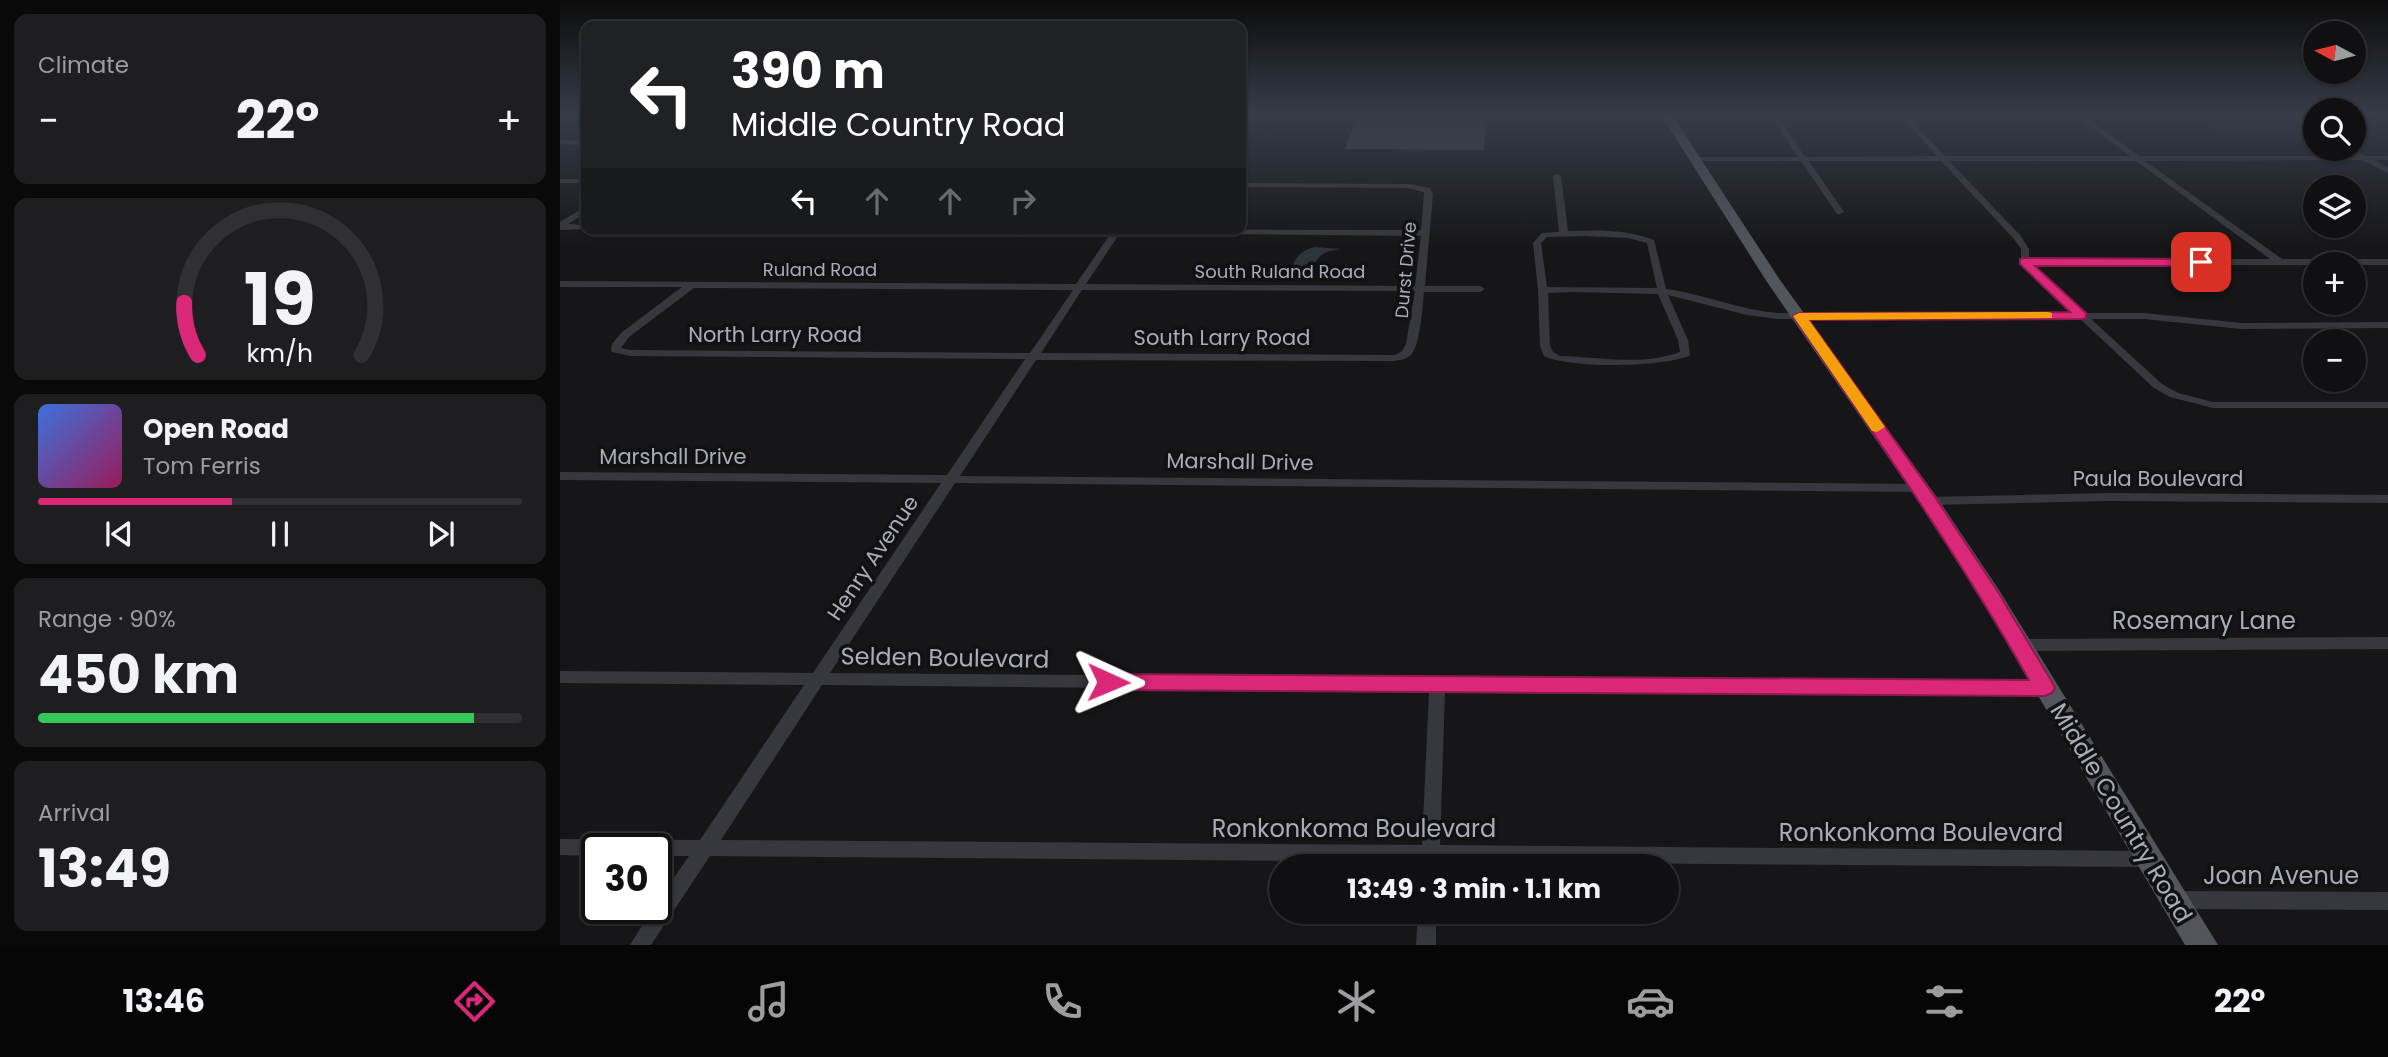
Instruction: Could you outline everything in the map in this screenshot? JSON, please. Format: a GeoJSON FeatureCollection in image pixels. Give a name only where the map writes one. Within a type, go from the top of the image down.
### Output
{"type":"FeatureCollection","features":[{"type":"Feature","properties":{"kind":"main road"},"geometry":{"type":"LineString","coordinates":[[1694,159],[1924,495]]}},
{"type":"Feature","properties":{"kind":"main road","name":"Middle Country Road"},"geometry":{"type":"LineString","coordinates":[[1924,495],[2020,645],[2173,900],[2203,945]]}},
{"type":"Feature","properties":{"kind":"street"},"geometry":{"type":"LineString","coordinates":[[1803,159],[1840,212]]}},
{"type":"Feature","properties":{"kind":"street"},"geometry":{"type":"LineString","coordinates":[[1944,159],[2017,237],[2025,250],[2024,262]]}},
{"type":"Feature","properties":{"kind":"street"},"geometry":{"type":"LineString","coordinates":[[2139,159],[2280,262]]}},
{"type":"Feature","properties":{"kind":"street"},"geometry":{"type":"LineString","coordinates":[[2366,159],[2388,171]]}},
{"type":"Feature","properties":{"kind":"street"},"geometry":{"type":"LineString","coordinates":[[1557,176],[1564,234]]}},
{"type":"Feature","properties":{"kind":"street"},"geometry":{"type":"LineString","coordinates":[[560,181],[581,181]]}},
{"type":"Feature","properties":{"kind":"street","name":"Durst Drive"},"geometry":{"type":"LineString","coordinates":[[1246,186],[1408,186],[1427,190],[1429,194],[1416,328],[1408,352]]}},
{"type":"Feature","properties":{"kind":"street"},"geometry":{"type":"LineString","coordinates":[[560,226],[581,213]]}},
{"type":"Feature","properties":{"kind":"street"},"geometry":{"type":"LineString","coordinates":[[560,226],[581,227]]}},
{"type":"Feature","properties":{"kind":"street"},"geometry":{"type":"LineString","coordinates":[[1246,231],[1424,233]]}},
{"type":"Feature","properties":{"kind":"street","name":"Henry Avenue"},"geometry":{"type":"LineString","coordinates":[[640,945],[1115,235]]}},
{"type":"Feature","properties":{"kind":"street"},"geometry":{"type":"LineString","coordinates":[[1545,235],[1634,236],[1651,242],[1662,290],[1683,341],[1685,354],[1676,360],[1558,359],[1548,354],[1545,346],[1543,290],[1537,243],[1545,235]]}},
{"type":"Feature","properties":{"kind":"street"},"geometry":{"type":"LineString","coordinates":[[2024,262],[2388,262]]}},
{"type":"Feature","properties":{"kind":"street"},"geometry":{"type":"LineString","coordinates":[[2024,262],[2158,386],[2194,402],[2213,405],[2388,405]]}},
{"type":"Feature","properties":{"kind":"street","name":"Ruland Road"},"geometry":{"type":"LineString","coordinates":[[560,284],[1080,286]]}},
{"type":"Feature","properties":{"kind":"street","name":"North Larry Road"},"geometry":{"type":"LineString","coordinates":[[691,285],[625,335],[617,344],[617,349],[630,353],[1035,355]]}},
{"type":"Feature","properties":{"kind":"street","name":"South Ruland Road"},"geometry":{"type":"LineString","coordinates":[[1080,286],[1480,289]]}},
{"type":"Feature","properties":{"kind":"street"},"geometry":{"type":"LineString","coordinates":[[1543,290],[1662,290],[1746,314],[2144,316],[2242,326],[2388,325]]}},
{"type":"Feature","properties":{"kind":"street","name":"South Larry Road"},"geometry":{"type":"LineString","coordinates":[[1035,355],[1381,359],[1402,356],[1408,352]]}},
{"type":"Feature","properties":{"kind":"street","name":"Marshall Drive"},"geometry":{"type":"LineString","coordinates":[[560,476],[951,479],[1924,495]]}},
{"type":"Feature","properties":{"kind":"street","name":"Paula Boulevard"},"geometry":{"type":"LineString","coordinates":[[1924,495],[2388,499]]}},
{"type":"Feature","properties":{"kind":"street","name":"Rosemary Lane"},"geometry":{"type":"LineString","coordinates":[[2020,645],[2388,643]]}},
{"type":"Feature","properties":{"kind":"street","name":"Selden Boulevard"},"geometry":{"type":"LineString","coordinates":[[560,677],[2045,688]]}},
{"type":"Feature","properties":{"kind":"street"},"geometry":{"type":"LineString","coordinates":[[1430,854],[1437,685]]}},
{"type":"Feature","properties":{"kind":"street","name":"Ronkonkoma Boulevard"},"geometry":{"type":"LineString","coordinates":[[560,847],[1269,857]]}},
{"type":"Feature","properties":{"kind":"street","name":"Ronkonkoma Boulevard"},"geometry":{"type":"LineString","coordinates":[[1679,860],[2148,859]]}},
{"type":"Feature","properties":{"kind":"street","name":"Joan Avenue"},"geometry":{"type":"LineString","coordinates":[[2173,900],[2388,901]]}},
{"type":"Feature","properties":{"kind":"street"},"geometry":{"type":"LineString","coordinates":[[1426,945],[1427,924]]}},
{"type":"Feature","properties":{"kind":"shaded area"},"geometry":{"type":"Polygon","coordinates":[[[1315,247],[1341,249],[1324,254],[1313,268],[1300,270],[1292,267],[1300,254],[1315,247]]]}},
{"type":"Feature","properties":{"kind":"slow traffic"},"geometry":{"type":"LineString","coordinates":[[1877,427],[1799,316],[2048,315]]}},
{"type":"Feature","properties":{"kind":"route"},"geometry":{"type":"LineString","coordinates":[[1108,682],[2045,688],[1991,596],[1929,501],[1799,316],[2082,315],[2024,262],[2201,262]]}}]}
